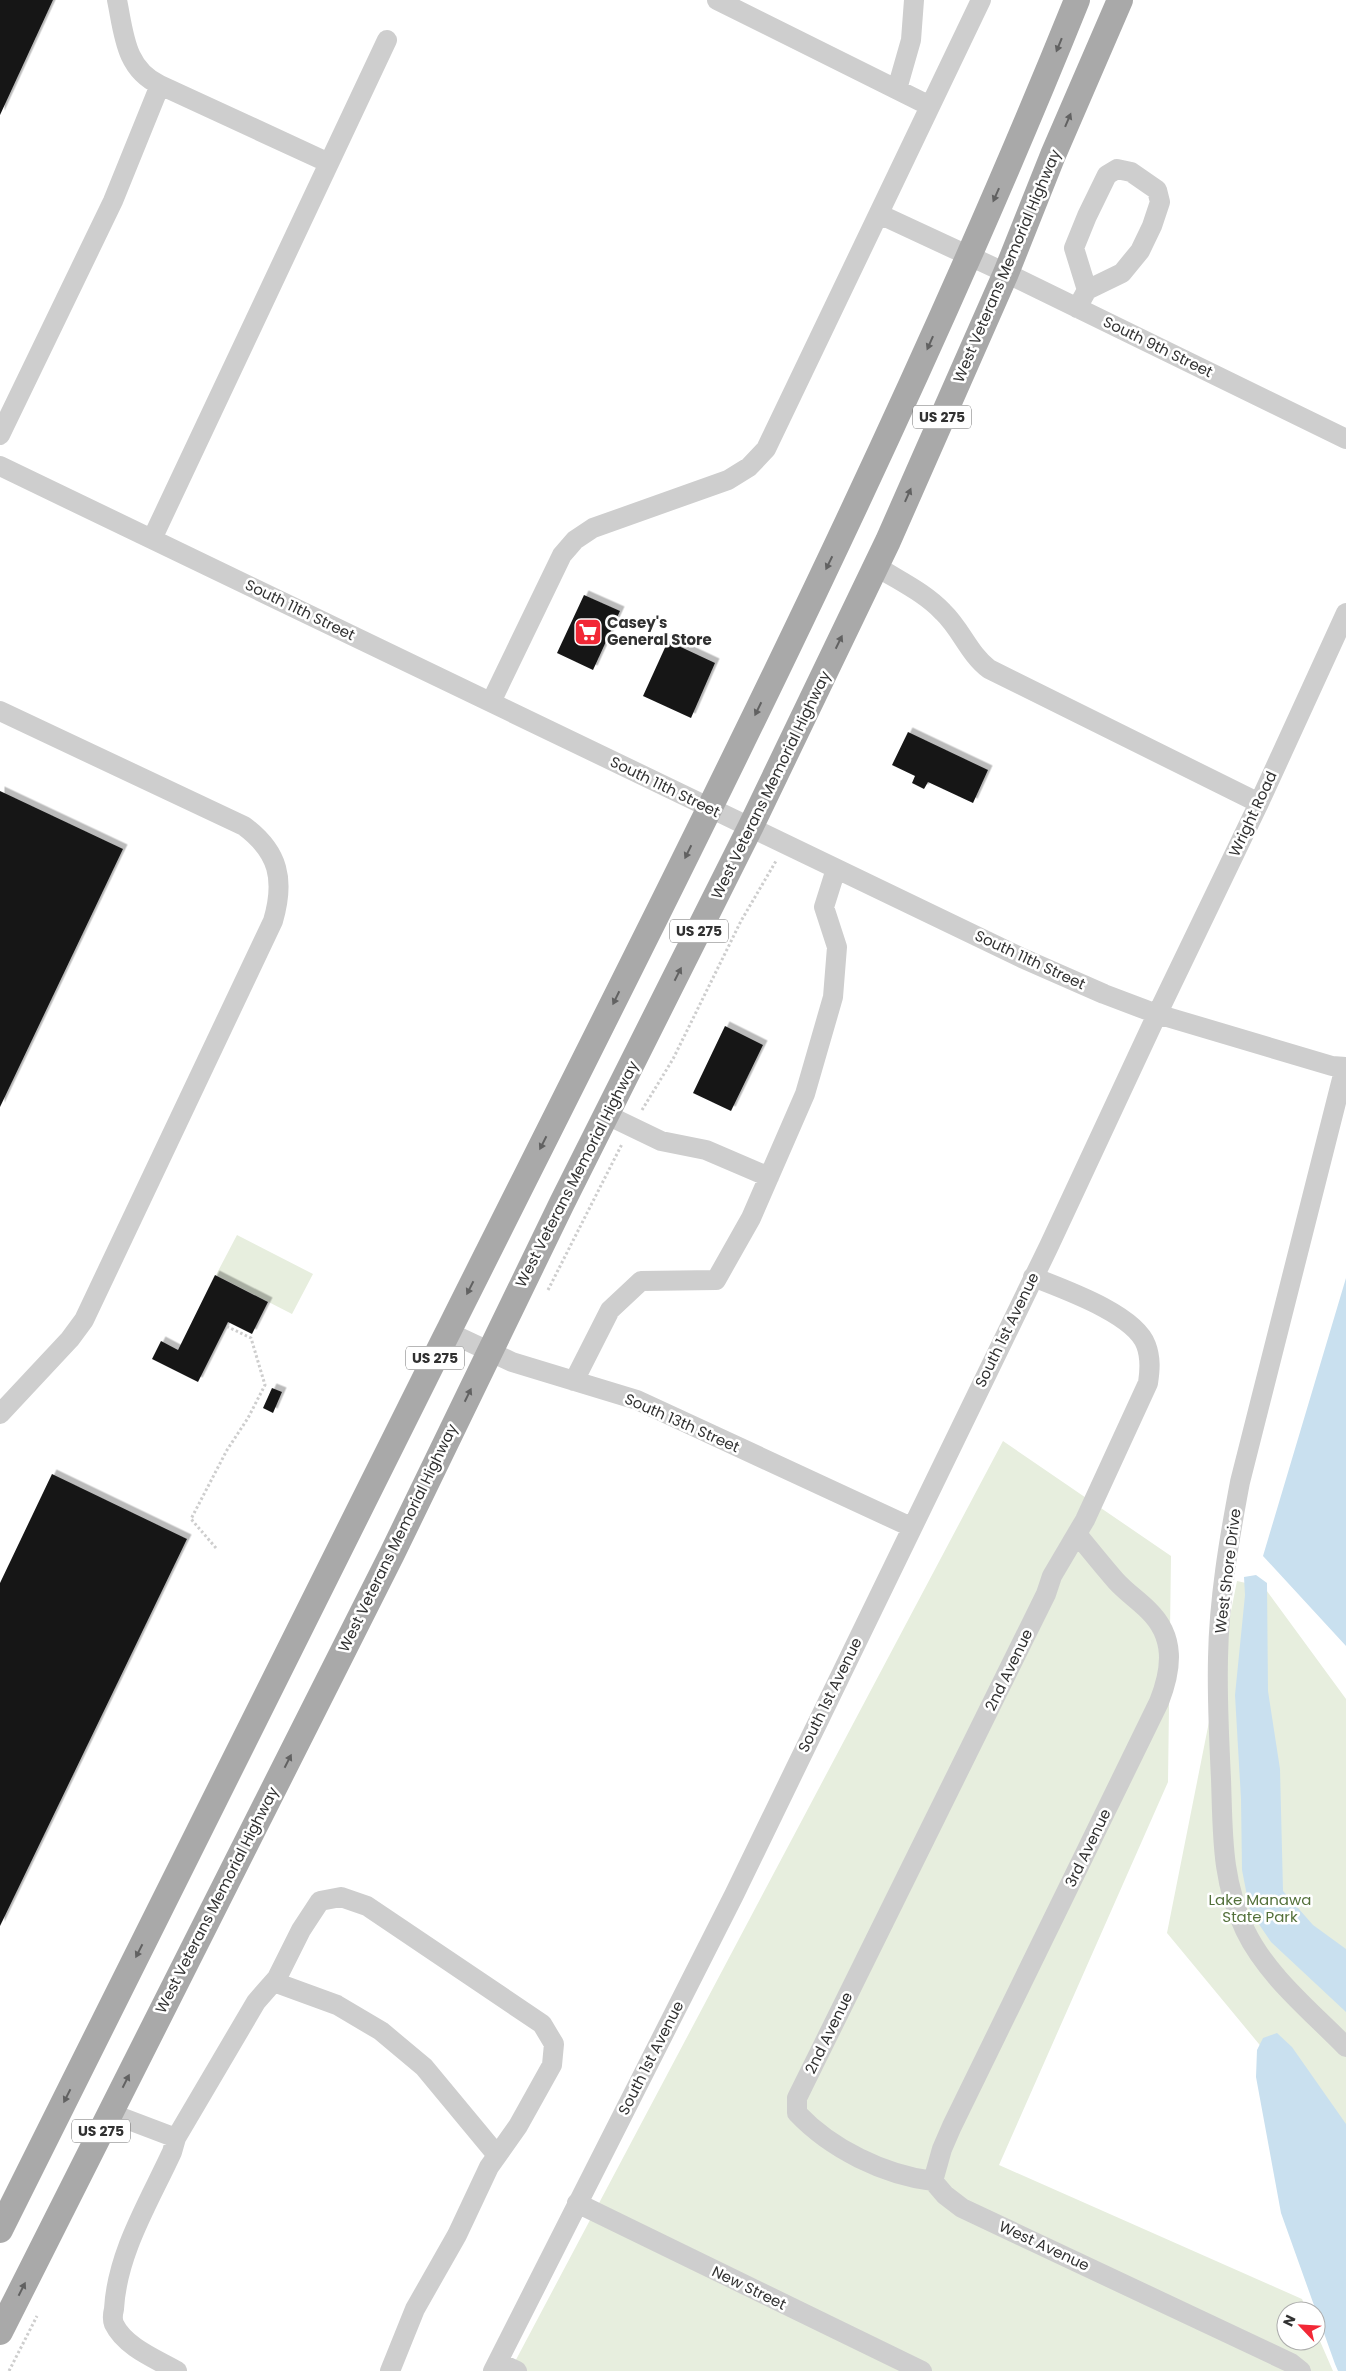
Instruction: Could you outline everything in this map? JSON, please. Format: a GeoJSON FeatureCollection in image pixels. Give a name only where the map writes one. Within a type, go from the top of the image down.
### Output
{"type":"FeatureCollection","features":[{"type":"Feature","properties":{"kind":"main road","name":"US 275"},"geometry":{"type":"LineString","coordinates":[[0,2230],[710,809],[851,519],[1020,141],[1077,0]]}},
{"type":"Feature","properties":{"kind":"main road","name":"West Veterans Memorial Highway"},"geometry":{"type":"LineString","coordinates":[[0,2332],[392,1554],[489,1352],[750,828],[876,566],[1006,273],[1053,155],[1120,0]]}},
{"type":"Feature","properties":{"kind":"street"},"geometry":{"type":"LineString","coordinates":[[117,0],[128,54],[148,80],[329,163]]}},
{"type":"Feature","properties":{"kind":"street"},"geometry":{"type":"LineString","coordinates":[[717,0],[930,106]]}},
{"type":"Feature","properties":{"kind":"street"},"geometry":{"type":"LineString","coordinates":[[897,89],[911,40],[914,0]]}},
{"type":"Feature","properties":{"kind":"street"},"geometry":{"type":"LineString","coordinates":[[491,702],[562,555],[574,540],[594,528],[728,480],[749,467],[766,449],[981,0]]}},
{"type":"Feature","properties":{"kind":"street"},"geometry":{"type":"LineString","coordinates":[[152,539],[387,40]]}},
{"type":"Feature","properties":{"kind":"street"},"geometry":{"type":"LineString","coordinates":[[0,435],[113,201],[160,85]]}},
{"type":"Feature","properties":{"kind":"street"},"geometry":{"type":"LineString","coordinates":[[1077,308],[1086,290],[1122,273],[1140,251],[1152,226],[1160,202],[1156,190],[1131,172],[1117,169],[1107,175],[1080,232],[1074,248],[1086,290]]}},
{"type":"Feature","properties":{"kind":"street","name":"South 9th Street"},"geometry":{"type":"LineString","coordinates":[[879,214],[1006,273],[1346,439]]}},
{"type":"Feature","properties":{"kind":"street","name":"South 11th Street"},"geometry":{"type":"LineString","coordinates":[[0,466],[1022,958],[1104,994],[1157,1014],[1332,1066],[1345,1067]]}},
{"type":"Feature","properties":{"kind":"street"},"geometry":{"type":"LineString","coordinates":[[876,566],[926,597],[945,613],[978,661],[989,669],[1259,803]]}},
{"type":"Feature","properties":{"kind":"street","name":"Wright Road"},"geometry":{"type":"LineString","coordinates":[[1157,1014],[1259,803],[1346,613]]}},
{"type":"Feature","properties":{"kind":"street"},"geometry":{"type":"LineString","coordinates":[[0,711],[244,826],[261,838],[273,859],[278,878],[279,900],[268,930],[84,1320],[70,1339],[0,1414]]}},
{"type":"Feature","properties":{"kind":"street"},"geometry":{"type":"LineString","coordinates":[[574,1381],[610,1310],[641,1281],[716,1280],[751,1218],[805,1094],[832,996],[837,947],[824,907],[836,869]]}},
{"type":"Feature","properties":{"kind":"street","name":"South 1st Avenue"},"geometry":{"type":"LineString","coordinates":[[495,2366],[734,1895],[1033,1277],[1157,1014]]}},
{"type":"Feature","properties":{"kind":"street","name":"West Shore Drive"},"geometry":{"type":"LineString","coordinates":[[1345,1067],[1240,1482],[1229,1539],[1222,1596],[1217,1694],[1224,1863],[1232,1897],[1245,1930],[1272,1971],[1346,2047]]}},
{"type":"Feature","properties":{"kind":"street"},"geometry":{"type":"LineString","coordinates":[[607,1115],[662,1141],[706,1150],[769,1177]]}},
{"type":"Feature","properties":{"kind":"street","name":"2nd Avenue"},"geometry":{"type":"LineString","coordinates":[[933,2181],[896,2174],[827,2140],[813,2130],[797,2113],[797,2098],[1046,1594],[1052,1576],[1077,1534],[1148,1383],[1151,1364],[1146,1344],[1135,1328],[1117,1316],[1071,1292],[1033,1277]]}},
{"type":"Feature","properties":{"kind":"street","name":"South 13th Street"},"geometry":{"type":"LineString","coordinates":[[448,1332],[512,1362],[637,1400],[911,1527]]}},
{"type":"Feature","properties":{"kind":"street","name":"3rd Avenue"},"geometry":{"type":"LineString","coordinates":[[933,2181],[942,2149],[952,2126],[1168,1681],[1170,1656],[1167,1640],[1158,1620],[1117,1582],[1077,1534]]}},
{"type":"Feature","properties":{"kind":"street"},"geometry":{"type":"LineString","coordinates":[[177,2371],[146,2354],[121,2335],[113,2322],[115,2288],[127,2248],[172,2152],[176,2138],[256,2002],[274,1982],[301,1930],[320,1901],[341,1897],[367,1906],[542,2024],[554,2044],[552,2065],[518,2126],[489,2168],[458,2235],[414,2309],[390,2371]]}},
{"type":"Feature","properties":{"kind":"street"},"geometry":{"type":"LineString","coordinates":[[274,1982],[337,2006],[381,2031],[424,2066],[497,2155]]}},
{"type":"Feature","properties":{"kind":"street"},"geometry":{"type":"LineString","coordinates":[[110,2113],[176,2138]]}},
{"type":"Feature","properties":{"kind":"street","name":"West Avenue"},"geometry":{"type":"LineString","coordinates":[[933,2181],[945,2195],[962,2208],[1291,2363],[1301,2371]]}},
{"type":"Feature","properties":{"kind":"street","name":"New Street"},"geometry":{"type":"LineString","coordinates":[[577,2203],[922,2371]]}},
{"type":"Feature","properties":{"kind":"street"},"geometry":{"type":"LineString","coordinates":[[495,2366],[516,2371]]}},
{"type":"Feature","properties":{"kind":"path"},"geometry":{"type":"LineString","coordinates":[[216,1548],[190,1519],[226,1450],[248,1418],[264,1384],[251,1338],[226,1326]]}},
{"type":"Feature","properties":{"kind":"green space"},"geometry":{"type":"Polygon","coordinates":[[[237,1235],[313,1274],[292,1314],[216,1275],[237,1235]]]}},
{"type":"Feature","properties":{"kind":"green space"},"geometry":{"type":"Polygon","coordinates":[[[1003,1441],[1171,1556],[1168,1782],[999,2165],[1302,2299],[1303,2301],[1276,2301],[1276,2351],[1324,2351],[1333,2371],[510,2371],[1003,1441]]]}},
{"type":"Feature","properties":{"kind":"green space","name":"Lake Manawa State Park"},"geometry":{"type":"Polygon","coordinates":[[[1237,1581],[1264,1587],[1346,1699],[1346,2149],[1167,1933],[1237,1581]]]}},
{"type":"Feature","properties":{"kind":"water"},"geometry":{"type":"Polygon","coordinates":[[[1346,1278],[1346,1646],[1263,1556],[1346,1278]]]}},
{"type":"Feature","properties":{"kind":"water"},"geometry":{"type":"Polygon","coordinates":[[[1256,1575],[1267,1583],[1268,1691],[1280,1769],[1283,1891],[1313,1925],[1346,1949],[1346,2012],[1271,1942],[1250,1911],[1242,1870],[1241,1799],[1235,1695],[1245,1595],[1244,1577],[1256,1575]]]}},
{"type":"Feature","properties":{"kind":"water"},"geometry":{"type":"Polygon","coordinates":[[[1277,2033],[1292,2047],[1346,2124],[1346,2371],[1338,2371],[1326,2339],[1326,2301],[1312,2301],[1281,2213],[1256,2077],[1257,2050],[1263,2038],[1277,2033]]]}},
{"type":"Feature","properties":{"kind":"building"},"geometry":{"type":"Polygon","coordinates":[[[0,0],[53,0],[0,115],[0,0]]]}},
{"type":"Feature","properties":{"kind":"building","name":"Casey's General Store"},"geometry":{"type":"Polygon","coordinates":[[[584,595],[620,611],[593,670],[557,653],[584,595]]]}},
{"type":"Feature","properties":{"kind":"building"},"geometry":{"type":"Polygon","coordinates":[[[668,641],[715,663],[691,718],[643,696],[668,641]]]}},
{"type":"Feature","properties":{"kind":"building"},"geometry":{"type":"Polygon","coordinates":[[[908,732],[988,770],[973,803],[928,782],[924,789],[912,783],[915,776],[892,765],[908,732]]]}},
{"type":"Feature","properties":{"kind":"building"},"geometry":{"type":"Polygon","coordinates":[[[0,791],[123,849],[0,1107],[0,791]]]}},
{"type":"Feature","properties":{"kind":"building"},"geometry":{"type":"Polygon","coordinates":[[[725,1026],[763,1045],[731,1111],[693,1093],[725,1026]]]}},
{"type":"Feature","properties":{"kind":"building"},"geometry":{"type":"Polygon","coordinates":[[[215,1275],[268,1302],[252,1334],[228,1322],[198,1382],[152,1359],[161,1341],[178,1350],[215,1275]]]}},
{"type":"Feature","properties":{"kind":"building"},"geometry":{"type":"Polygon","coordinates":[[[272,1388],[282,1392],[273,1413],[263,1408],[272,1388]]]}},
{"type":"Feature","properties":{"kind":"building"},"geometry":{"type":"Polygon","coordinates":[[[52,1474],[187,1539],[0,1926],[0,1583],[52,1474]]]}},
{"type":"Feature","properties":{"kind":"place","name":"Casey's General Store"},"geometry":{"type":"Point","coordinates":[588,632]}}]}
